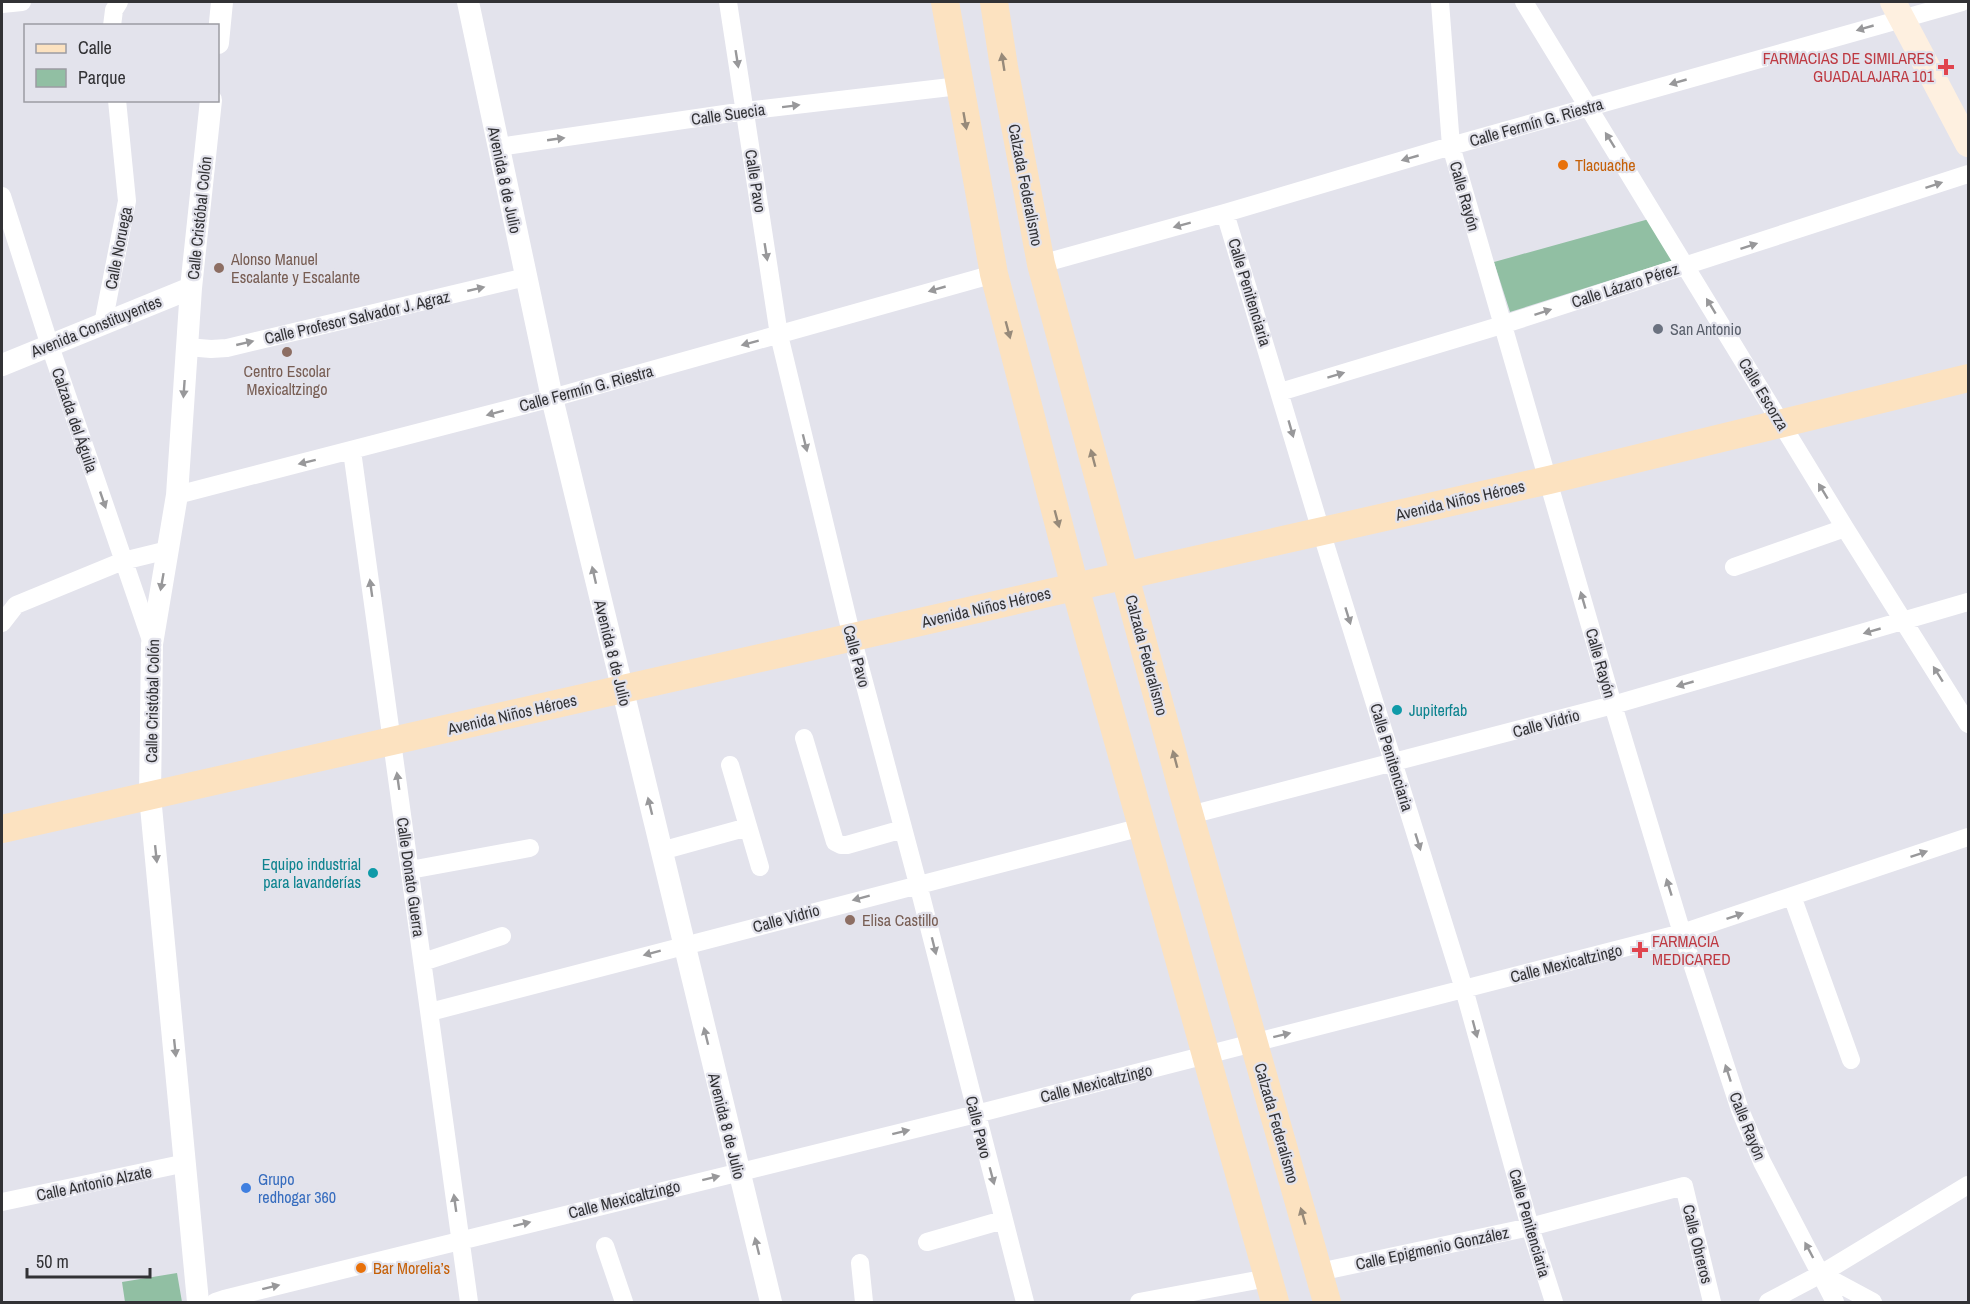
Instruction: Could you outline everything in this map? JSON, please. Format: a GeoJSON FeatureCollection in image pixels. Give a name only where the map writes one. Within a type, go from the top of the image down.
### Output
{"type":"FeatureCollection","features":[{"type":"Feature","properties":{"kind":"main road"},"geometry":{"type":"LineString","coordinates":[[945,2],[994,274],[1075,587],[1271,1290]]}},
{"type":"Feature","properties":{"kind":"main road","name":"Calzada Federalismo"},"geometry":{"type":"LineString","coordinates":[[994,2],[1041,264],[1190,815],[1328,1302]]}},
{"type":"Feature","properties":{"kind":"main road"},"geometry":{"type":"LineString","coordinates":[[1898,9],[1968,144]]}},
{"type":"Feature","properties":{"kind":"main road","name":"Avenida Niños Héroes"},"geometry":{"type":"LineString","coordinates":[[2,829],[1549,480],[1968,378]]}},
{"type":"Feature","properties":{"kind":"street"},"geometry":{"type":"LineString","coordinates":[[2,4],[22,2]]}},
{"type":"Feature","properties":{"kind":"street"},"geometry":{"type":"LineString","coordinates":[[112,24],[114,10],[118,2]]}},
{"type":"Feature","properties":{"kind":"street"},"geometry":{"type":"LineString","coordinates":[[219,34],[222,2]]}},
{"type":"Feature","properties":{"kind":"street","name":"Avenida 8 de Julio"},"geometry":{"type":"LineString","coordinates":[[468,2],[552,398],[771,1302]]}},
{"type":"Feature","properties":{"kind":"street","name":"Calle Pavo"},"geometry":{"type":"LineString","coordinates":[[728,2],[779,335],[852,637],[1025,1302]]}},
{"type":"Feature","properties":{"kind":"street","name":"Calle Rayón"},"geometry":{"type":"LineString","coordinates":[[1440,2],[1451,146],[1613,705],[1682,933],[1740,1110],[1762,1162],[1835,1302]]}},
{"type":"Feature","properties":{"kind":"street","name":"Calle Escorza"},"geometry":{"type":"LineString","coordinates":[[1524,2],[1845,528],[1968,724]]}},
{"type":"Feature","properties":{"kind":"street","name":"Calle Fermín G. Riestra"},"geometry":{"type":"LineString","coordinates":[[1041,264],[1590,108],[1898,9],[1962,2]]}},
{"type":"Feature","properties":{"kind":"street","name":"Calle Suecia"},"geometry":{"type":"LineString","coordinates":[[498,147],[745,111],[959,86]]}},
{"type":"Feature","properties":{"kind":"street","name":"Calle Noruega"},"geometry":{"type":"LineString","coordinates":[[103,324],[127,201],[117,102]]}},
{"type":"Feature","properties":{"kind":"street","name":"Calle Cristóbal Colón"},"geometry":{"type":"LineString","coordinates":[[198,1302],[150,796],[152,644],[177,495],[191,288],[211,102]]}},
{"type":"Feature","properties":{"kind":"street","name":"Calle Lázaro Pérez"},"geometry":{"type":"LineString","coordinates":[[1280,392],[1502,325],[1968,174]]}},
{"type":"Feature","properties":{"kind":"street","name":"Calzada del Águila"},"geometry":{"type":"LineString","coordinates":[[2,196],[50,346],[152,644]]}},
{"type":"Feature","properties":{"kind":"street","name":"Calle Penitenciaria"},"geometry":{"type":"LineString","coordinates":[[1225,213],[1321,531],[1464,989],[1530,1227],[1554,1302]]}},
{"type":"Feature","properties":{"kind":"street","name":"Calle Fermín G. Riestra"},"geometry":{"type":"LineString","coordinates":[[177,495],[552,398],[994,274]]}},
{"type":"Feature","properties":{"kind":"street","name":"Calle Profesor Salvador J. Agraz"},"geometry":{"type":"LineString","coordinates":[[187,347],[227,348],[526,277]]}},
{"type":"Feature","properties":{"kind":"street","name":"Avenida Constituyentes"},"geometry":{"type":"LineString","coordinates":[[2,365],[191,288]]}},
{"type":"Feature","properties":{"kind":"street","name":"Calle Donato Guerra"},"geometry":{"type":"LineString","coordinates":[[352,451],[469,1302]]}},
{"type":"Feature","properties":{"kind":"street"},"geometry":{"type":"LineString","coordinates":[[1734,567],[1845,528]]}},
{"type":"Feature","properties":{"kind":"street"},"geometry":{"type":"LineString","coordinates":[[2,623],[16,605],[123,561],[168,550]]}},
{"type":"Feature","properties":{"kind":"street","name":"Calle Vidrio"},"geometry":{"type":"LineString","coordinates":[[1190,815],[1613,705],[1968,602]]}},
{"type":"Feature","properties":{"kind":"street"},"geometry":{"type":"LineString","coordinates":[[804,738],[835,842],[847,845],[903,829]]}},
{"type":"Feature","properties":{"kind":"street"},"geometry":{"type":"LineString","coordinates":[[730,765],[760,867]]}},
{"type":"Feature","properties":{"kind":"street"},"geometry":{"type":"LineString","coordinates":[[661,851],[748,827]]}},
{"type":"Feature","properties":{"kind":"street","name":"Calle Vidrio"},"geometry":{"type":"LineString","coordinates":[[430,1012],[1142,827]]}},
{"type":"Feature","properties":{"kind":"street","name":"Calle Mexicaltzingo"},"geometry":{"type":"LineString","coordinates":[[215,1302],[975,1114],[1682,933],[1968,837]]}},
{"type":"Feature","properties":{"kind":"street"},"geometry":{"type":"LineString","coordinates":[[410,870],[530,848]]}},
{"type":"Feature","properties":{"kind":"street"},"geometry":{"type":"LineString","coordinates":[[1792,897],[1851,1060]]}},
{"type":"Feature","properties":{"kind":"street"},"geometry":{"type":"LineString","coordinates":[[423,962],[502,936]]}},
{"type":"Feature","properties":{"kind":"street","name":"Calle Antonio Alzate"},"geometry":{"type":"LineString","coordinates":[[2,1202],[186,1164]]}},
{"type":"Feature","properties":{"kind":"street"},"geometry":{"type":"LineString","coordinates":[[1768,1302],[1821,1274],[1968,1185]]}},
{"type":"Feature","properties":{"kind":"street","name":"Calle Epigmenio González"},"geometry":{"type":"LineString","coordinates":[[1319,1272],[1530,1227],[1684,1186]]}},
{"type":"Feature","properties":{"kind":"street","name":"Calle Obreros"},"geometry":{"type":"LineString","coordinates":[[1684,1186],[1713,1302]]}},
{"type":"Feature","properties":{"kind":"street"},"geometry":{"type":"LineString","coordinates":[[927,1242],[1003,1220]]}},
{"type":"Feature","properties":{"kind":"street"},"geometry":{"type":"LineString","coordinates":[[605,1245],[624,1302]]}},
{"type":"Feature","properties":{"kind":"street"},"geometry":{"type":"LineString","coordinates":[[860,1263],[864,1302]]}},
{"type":"Feature","properties":{"kind":"street"},"geometry":{"type":"LineString","coordinates":[[1821,1274],[1874,1302]]}},
{"type":"Feature","properties":{"kind":"street"},"geometry":{"type":"LineString","coordinates":[[1139,1302],[1271,1290]]}},
{"type":"Feature","properties":{"kind":"green space"},"geometry":{"type":"Polygon","coordinates":[[[1649,219],[1674,260],[1510,312],[1494,262],[1649,219]]]}},
{"type":"Feature","properties":{"kind":"green space"},"geometry":{"type":"Polygon","coordinates":[[[177,1273],[182,1302],[125,1302],[122,1282],[177,1273]]]}},
{"type":"Feature","properties":{"kind":"place","name":"FARMACIAS DE SIMILARES GUADALAJARA 101"},"geometry":{"type":"Point","coordinates":[1946,67]}},
{"type":"Feature","properties":{"kind":"place","name":"Tlacuache"},"geometry":{"type":"Point","coordinates":[1563,165]}},
{"type":"Feature","properties":{"kind":"place","name":"Alonso Manuel Escalante y Escalante"},"geometry":{"type":"Point","coordinates":[219,268]}},
{"type":"Feature","properties":{"kind":"place","name":"San Antonio"},"geometry":{"type":"Point","coordinates":[1658,329]}},
{"type":"Feature","properties":{"kind":"place","name":"Centro Escolar Mexicaltzingo"},"geometry":{"type":"Point","coordinates":[287,352]}},
{"type":"Feature","properties":{"kind":"place","name":"Jupiterfab"},"geometry":{"type":"Point","coordinates":[1397,710]}},
{"type":"Feature","properties":{"kind":"place","name":"Equipo industrial para lavanderías"},"geometry":{"type":"Point","coordinates":[373,873]}},
{"type":"Feature","properties":{"kind":"place","name":"Elisa Castillo"},"geometry":{"type":"Point","coordinates":[850,920]}},
{"type":"Feature","properties":{"kind":"place","name":"FARMACIA MEDICARED"},"geometry":{"type":"Point","coordinates":[1640,950]}},
{"type":"Feature","properties":{"kind":"place","name":"Grupo redhogar 360"},"geometry":{"type":"Point","coordinates":[246,1188]}},
{"type":"Feature","properties":{"kind":"place","name":"Bar Morelia’s"},"geometry":{"type":"Point","coordinates":[361,1268]}}]}
